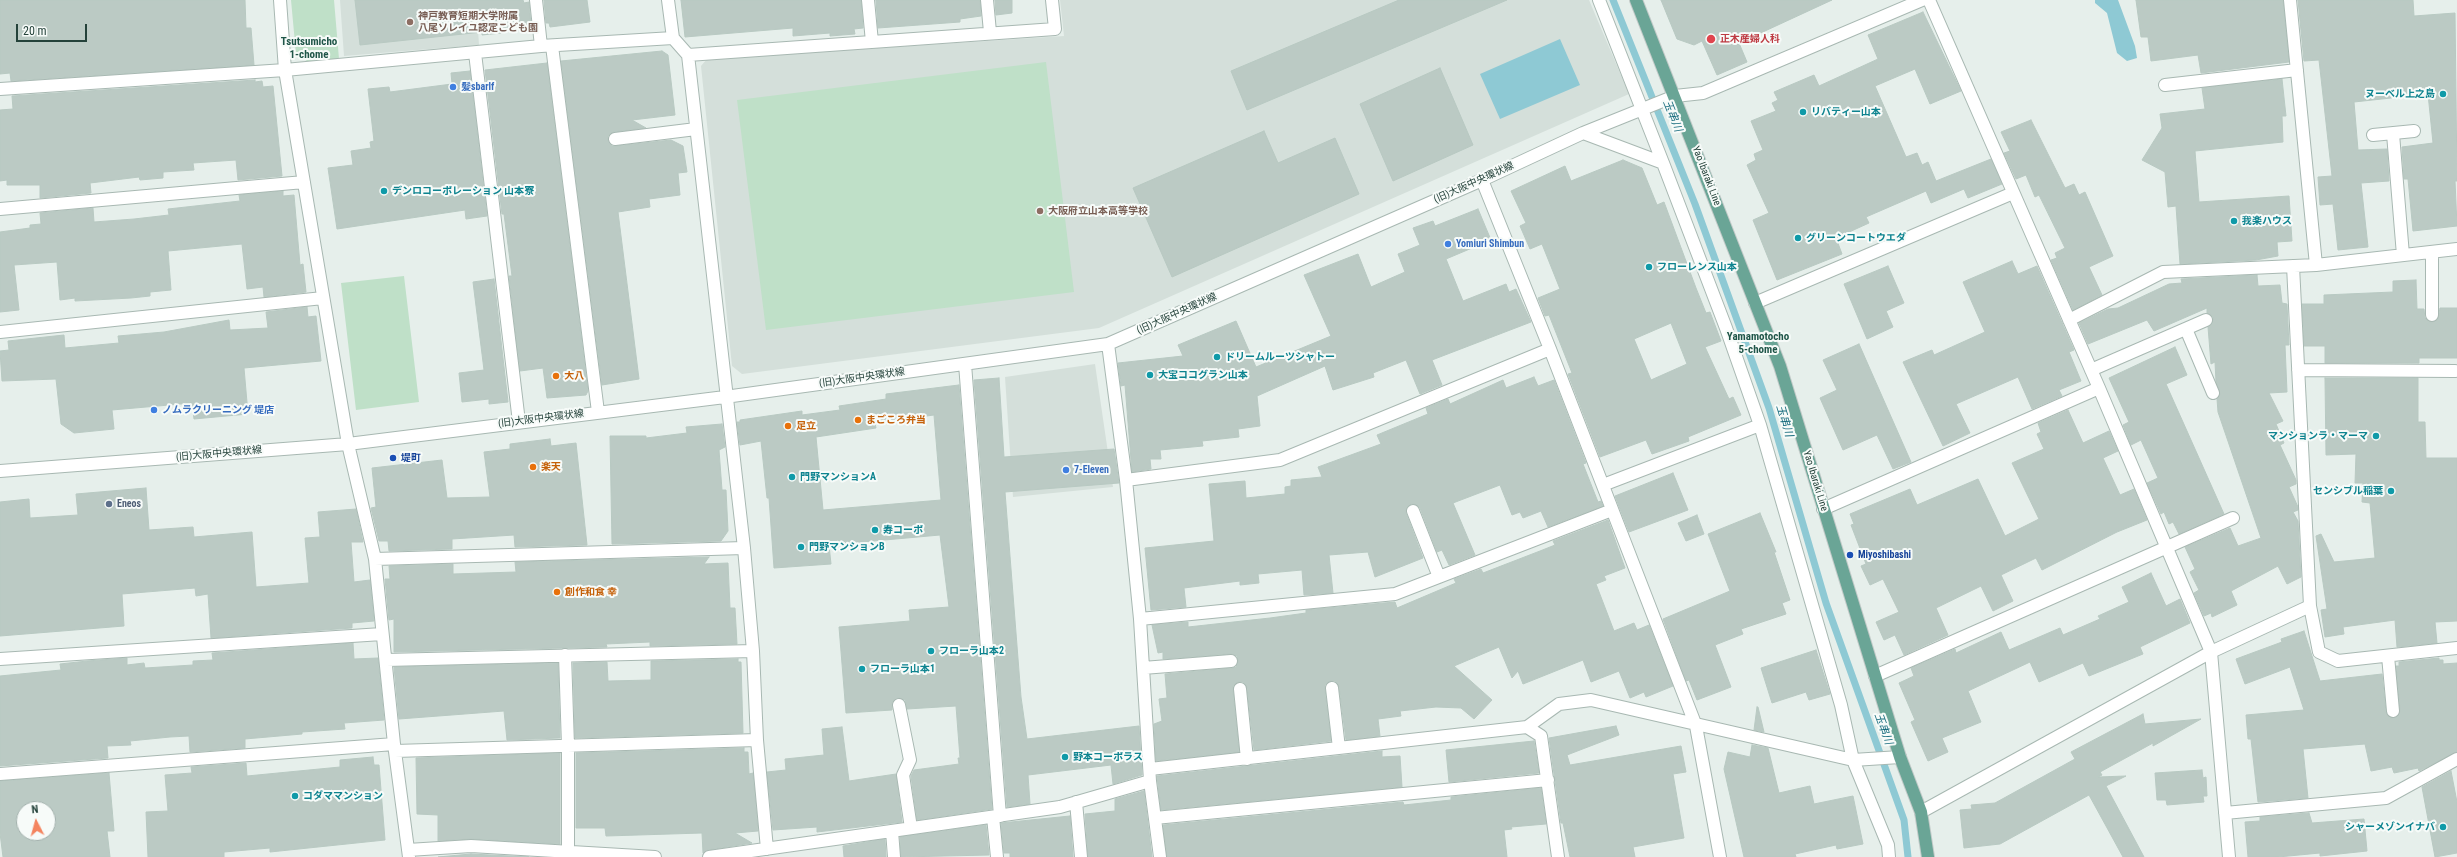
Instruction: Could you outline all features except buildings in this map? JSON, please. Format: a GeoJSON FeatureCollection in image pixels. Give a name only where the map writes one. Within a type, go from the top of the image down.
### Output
{"type":"FeatureCollection","features":[{"type":"Feature","properties":{"kind":"main road","name":"Yao Ibaraki Line"},"geometry":{"type":"LineString","coordinates":[[1636,0],[1780,366],[1900,757],[1921,812],[1928,857]]}},
{"type":"Feature","properties":{"kind":"street"},"geometry":{"type":"LineString","coordinates":[[280,0],[285,70],[323,298],[348,444],[375,559],[395,748],[409,854],[471,846],[547,854],[568,852],[655,857]]}},
{"type":"Feature","properties":{"kind":"street"},"geometry":{"type":"LineString","coordinates":[[536,0],[546,46],[598,412]]}},
{"type":"Feature","properties":{"kind":"street"},"geometry":{"type":"LineString","coordinates":[[668,0],[673,38],[688,55],[725,397],[744,548],[753,651],[757,740],[767,849]]}},
{"type":"Feature","properties":{"kind":"street"},"geometry":{"type":"LineString","coordinates":[[868,0],[872,42]]}},
{"type":"Feature","properties":{"kind":"street"},"geometry":{"type":"LineString","coordinates":[[987,0],[990,32]]}},
{"type":"Feature","properties":{"kind":"street"},"geometry":{"type":"LineString","coordinates":[[688,55],[990,32],[1055,29],[1052,0]]}},
{"type":"Feature","properties":{"kind":"street"},"geometry":{"type":"LineString","coordinates":[[1599,0],[1643,108],[1726,328],[1760,425],[1841,705],[1853,760],[1888,845],[1889,857]]}},
{"type":"Feature","properties":{"kind":"street","name":"(旧)大阪中央環状線"},"geometry":{"type":"LineString","coordinates":[[0,471],[348,444],[725,397],[1108,344],[1482,180],[1583,133],[1675,96],[1703,92],[1922,0]]}},
{"type":"Feature","properties":{"kind":"street"},"geometry":{"type":"LineString","coordinates":[[1929,0],[2099,388],[2211,652],[2230,857]]}},
{"type":"Feature","properties":{"kind":"street"},"geometry":{"type":"LineString","coordinates":[[2290,0],[2316,264]]}},
{"type":"Feature","properties":{"kind":"street"},"geometry":{"type":"LineString","coordinates":[[0,88],[285,70],[546,46],[673,38]]}},
{"type":"Feature","properties":{"kind":"street"},"geometry":{"type":"LineString","coordinates":[[475,53],[519,422]]}},
{"type":"Feature","properties":{"kind":"street"},"geometry":{"type":"LineString","coordinates":[[2165,85],[2297,70]]}},
{"type":"Feature","properties":{"kind":"street"},"geometry":{"type":"LineString","coordinates":[[615,139],[696,129]]}},
{"type":"Feature","properties":{"kind":"street"},"geometry":{"type":"LineString","coordinates":[[2372,135],[2414,132]]}},
{"type":"Feature","properties":{"kind":"street"},"geometry":{"type":"LineString","coordinates":[[1583,133],[1663,163]]}},
{"type":"Feature","properties":{"kind":"street"},"geometry":{"type":"LineString","coordinates":[[2393,134],[2403,255]]}},
{"type":"Feature","properties":{"kind":"street"},"geometry":{"type":"LineString","coordinates":[[1482,180],[1550,349],[1696,726],[1720,857]]}},
{"type":"Feature","properties":{"kind":"street"},"geometry":{"type":"LineString","coordinates":[[0,209],[304,182]]}},
{"type":"Feature","properties":{"kind":"street"},"geometry":{"type":"LineString","coordinates":[[1756,302],[2013,192]]}},
{"type":"Feature","properties":{"kind":"street"},"geometry":{"type":"LineString","coordinates":[[2069,320],[2163,272],[2293,266],[2457,249]]}},
{"type":"Feature","properties":{"kind":"street"},"geometry":{"type":"LineString","coordinates":[[2432,252],[2432,315]]}},
{"type":"Feature","properties":{"kind":"street"},"geometry":{"type":"LineString","coordinates":[[2293,266],[2310,606],[2319,652],[2338,661],[2457,648]]}},
{"type":"Feature","properties":{"kind":"street"},"geometry":{"type":"LineString","coordinates":[[0,332],[323,298]]}},
{"type":"Feature","properties":{"kind":"street"},"geometry":{"type":"LineString","coordinates":[[2091,370],[2206,320]]}},
{"type":"Feature","properties":{"kind":"street"},"geometry":{"type":"LineString","coordinates":[[2186,329],[2213,393]]}},
{"type":"Feature","properties":{"kind":"street"},"geometry":{"type":"LineString","coordinates":[[1108,344],[1126,480],[1140,619],[1150,775],[1160,857]]}},
{"type":"Feature","properties":{"kind":"street"},"geometry":{"type":"LineString","coordinates":[[1126,480],[1280,460],[1322,441],[1550,349]]}},
{"type":"Feature","properties":{"kind":"street"},"geometry":{"type":"LineString","coordinates":[[965,364],[997,816],[997,857]]}},
{"type":"Feature","properties":{"kind":"street"},"geometry":{"type":"LineString","coordinates":[[2298,370],[2455,371]]}},
{"type":"Feature","properties":{"kind":"street"},"geometry":{"type":"LineString","coordinates":[[1823,509],[2099,388]]}},
{"type":"Feature","properties":{"kind":"street"},"geometry":{"type":"LineString","coordinates":[[1603,485],[1760,425]]}},
{"type":"Feature","properties":{"kind":"street"},"geometry":{"type":"LineString","coordinates":[[1140,619],[1394,594],[1612,510]]}},
{"type":"Feature","properties":{"kind":"street"},"geometry":{"type":"LineString","coordinates":[[1414,511],[1439,577]]}},
{"type":"Feature","properties":{"kind":"street"},"geometry":{"type":"LineString","coordinates":[[1875,676],[2168,549],[2233,518]]}},
{"type":"Feature","properties":{"kind":"street"},"geometry":{"type":"LineString","coordinates":[[375,559],[744,548]]}},
{"type":"Feature","properties":{"kind":"street"},"geometry":{"type":"LineString","coordinates":[[1921,812],[2211,652],[2310,606]]}},
{"type":"Feature","properties":{"kind":"street"},"geometry":{"type":"LineString","coordinates":[[0,659],[382,634]]}},
{"type":"Feature","properties":{"kind":"street"},"geometry":{"type":"LineString","coordinates":[[386,660],[753,651]]}},
{"type":"Feature","properties":{"kind":"street"},"geometry":{"type":"LineString","coordinates":[[565,656],[568,746],[568,852]]}},
{"type":"Feature","properties":{"kind":"street"},"geometry":{"type":"LineString","coordinates":[[2388,656],[2393,711]]}},
{"type":"Feature","properties":{"kind":"street"},"geometry":{"type":"LineString","coordinates":[[1143,668],[1231,660]]}},
{"type":"Feature","properties":{"kind":"street"},"geometry":{"type":"LineString","coordinates":[[1332,688],[1339,748]]}},
{"type":"Feature","properties":{"kind":"street"},"geometry":{"type":"LineString","coordinates":[[1240,689],[1247,759]]}},
{"type":"Feature","properties":{"kind":"street"},"geometry":{"type":"LineString","coordinates":[[709,857],[731,856],[767,849],[791,851],[892,831],[1060,807],[1150,775],[1247,759],[1527,727],[1559,704],[1591,700],[1696,726],[1853,760],[1900,757]]}},
{"type":"Feature","properties":{"kind":"street"},"geometry":{"type":"LineString","coordinates":[[899,705],[910,760],[904,776],[911,828]]}},
{"type":"Feature","properties":{"kind":"street"},"geometry":{"type":"LineString","coordinates":[[1527,727],[1541,736],[1558,857]]}},
{"type":"Feature","properties":{"kind":"street"},"geometry":{"type":"LineString","coordinates":[[0,774],[395,748],[568,746],[757,740]]}},
{"type":"Feature","properties":{"kind":"street"},"geometry":{"type":"LineString","coordinates":[[2226,813],[2386,798],[2457,760]]}},
{"type":"Feature","properties":{"kind":"street"},"geometry":{"type":"LineString","coordinates":[[1155,818],[1548,780]]}},
{"type":"Feature","properties":{"kind":"street"},"geometry":{"type":"LineString","coordinates":[[1076,802],[1081,857]]}},
{"type":"Feature","properties":{"kind":"street"},"geometry":{"type":"LineString","coordinates":[[892,831],[894,857]]}},
{"type":"Feature","properties":{"kind":"shaded area","name":"神戸教育短期大学附属 八尾ソレイユ認定こども園"},"geometry":{"type":"Polygon","coordinates":[[[340,0],[476,0],[479,45],[344,56],[340,0]]]}},
{"type":"Feature","properties":{"kind":"shaded area","name":"大阪府立山本高等学校"},"geometry":{"type":"Polygon","coordinates":[[[1060,0],[1589,0],[1629,94],[1099,328],[742,374],[732,366],[701,66],[707,59],[1064,36],[1060,0]]]}},
{"type":"Feature","properties":{"kind":"shaded area"},"geometry":{"type":"Polygon","coordinates":[[[1095,364],[1113,487],[1013,497],[1005,377],[1095,364]]]}},
{"type":"Feature","properties":{"kind":"green space"},"geometry":{"type":"Polygon","coordinates":[[[291,0],[334,0],[339,59],[307,61],[296,54],[291,0]]]}},
{"type":"Feature","properties":{"kind":"green space"},"geometry":{"type":"Polygon","coordinates":[[[1046,62],[1074,292],[766,330],[737,100],[1046,62]]]}},
{"type":"Feature","properties":{"kind":"green space"},"geometry":{"type":"Polygon","coordinates":[[[404,276],[419,402],[356,410],[341,283],[404,276]]]}},
{"type":"Feature","properties":{"kind":"water"},"geometry":{"type":"Polygon","coordinates":[[[2095,0],[2118,0],[2135,46],[2137,58],[2127,61],[2117,53],[2107,13],[2095,3],[2095,0]]]}},
{"type":"Feature","properties":{"kind":"water"},"geometry":{"type":"Polygon","coordinates":[[[1560,39],[1580,85],[1500,119],[1480,74],[1560,39]]]}},
{"type":"Feature","properties":{"kind":"waterway","name":"玉串川"},"geometry":{"type":"LineString","coordinates":[[1613,0],[1695,204],[1769,408],[1826,603],[1904,820],[1908,857]]}},
{"type":"Feature","properties":{"kind":"place","name":"神戸教育短期大学附属 八尾ソレイユ認定こども園"},"geometry":{"type":"Point","coordinates":[410,22]}},
{"type":"Feature","properties":{"kind":"place","name":"正木産婦人科"},"geometry":{"type":"Point","coordinates":[1711,39]}},
{"type":"Feature","properties":{"kind":"place","name":"髪sbarlf"},"geometry":{"type":"Point","coordinates":[453,87]}},
{"type":"Feature","properties":{"kind":"place","name":"ヌーベル上之島"},"geometry":{"type":"Point","coordinates":[2443,94]}},
{"type":"Feature","properties":{"kind":"place","name":"リバティー山本"},"geometry":{"type":"Point","coordinates":[1803,112]}},
{"type":"Feature","properties":{"kind":"place","name":"デンロコーポレーション 山本寮"},"geometry":{"type":"Point","coordinates":[384,191]}},
{"type":"Feature","properties":{"kind":"place","name":"大阪府立山本高等学校"},"geometry":{"type":"Point","coordinates":[1040,211]}},
{"type":"Feature","properties":{"kind":"place","name":"我楽ハウス"},"geometry":{"type":"Point","coordinates":[2234,221]}},
{"type":"Feature","properties":{"kind":"place","name":"グリーンコートウエダ"},"geometry":{"type":"Point","coordinates":[1798,238]}},
{"type":"Feature","properties":{"kind":"place","name":"Yomiuri Shimbun"},"geometry":{"type":"Point","coordinates":[1448,244]}},
{"type":"Feature","properties":{"kind":"place","name":"フローレンス山本"},"geometry":{"type":"Point","coordinates":[1649,267]}},
{"type":"Feature","properties":{"kind":"place","name":"ドリームルーツシャトー"},"geometry":{"type":"Point","coordinates":[1217,357]}},
{"type":"Feature","properties":{"kind":"place","name":"大宝ココグラン山本"},"geometry":{"type":"Point","coordinates":[1150,375]}},
{"type":"Feature","properties":{"kind":"place","name":"大八"},"geometry":{"type":"Point","coordinates":[556,376]}},
{"type":"Feature","properties":{"kind":"place","name":"ノムラクリーニング 堤店"},"geometry":{"type":"Point","coordinates":[154,410]}},
{"type":"Feature","properties":{"kind":"place","name":"まごころ弁当"},"geometry":{"type":"Point","coordinates":[858,420]}},
{"type":"Feature","properties":{"kind":"place","name":"足立"},"geometry":{"type":"Point","coordinates":[788,426]}},
{"type":"Feature","properties":{"kind":"place","name":"マンションラ・マーマ"},"geometry":{"type":"Point","coordinates":[2376,436]}},
{"type":"Feature","properties":{"kind":"place","name":"堤町"},"geometry":{"type":"Point","coordinates":[393,458]}},
{"type":"Feature","properties":{"kind":"place","name":"楽天"},"geometry":{"type":"Point","coordinates":[533,467]}},
{"type":"Feature","properties":{"kind":"place","name":"7-Eleven"},"geometry":{"type":"Point","coordinates":[1066,470]}},
{"type":"Feature","properties":{"kind":"place","name":"門野マンションA"},"geometry":{"type":"Point","coordinates":[792,477]}},
{"type":"Feature","properties":{"kind":"place","name":"センシブル稲葉"},"geometry":{"type":"Point","coordinates":[2391,491]}},
{"type":"Feature","properties":{"kind":"place","name":"Eneos"},"geometry":{"type":"Point","coordinates":[109,504]}},
{"type":"Feature","properties":{"kind":"place","name":"寿コーポ"},"geometry":{"type":"Point","coordinates":[875,530]}},
{"type":"Feature","properties":{"kind":"place","name":"門野マンションB"},"geometry":{"type":"Point","coordinates":[801,547]}},
{"type":"Feature","properties":{"kind":"place","name":"Miyoshibashi"},"geometry":{"type":"Point","coordinates":[1850,555]}},
{"type":"Feature","properties":{"kind":"place","name":"創作和食 幸"},"geometry":{"type":"Point","coordinates":[557,592]}},
{"type":"Feature","properties":{"kind":"place","name":"フローラ山本2"},"geometry":{"type":"Point","coordinates":[931,651]}},
{"type":"Feature","properties":{"kind":"place","name":"フローラ山本1"},"geometry":{"type":"Point","coordinates":[862,669]}},
{"type":"Feature","properties":{"kind":"place","name":"野本コーポラス"},"geometry":{"type":"Point","coordinates":[1065,757]}},
{"type":"Feature","properties":{"kind":"place","name":"コダママンション"},"geometry":{"type":"Point","coordinates":[295,796]}},
{"type":"Feature","properties":{"kind":"place","name":"シャーメゾンイナバ"},"geometry":{"type":"Point","coordinates":[2443,827]}},
{"type":"Feature","properties":{"kind":"district","name":"Tsutsumicho 1-chome"},"geometry":{"type":"Point","coordinates":[309,48]}},
{"type":"Feature","properties":{"kind":"district","name":"Yamamotocho 5-chome"},"geometry":{"type":"Point","coordinates":[1758,343]}}]}
